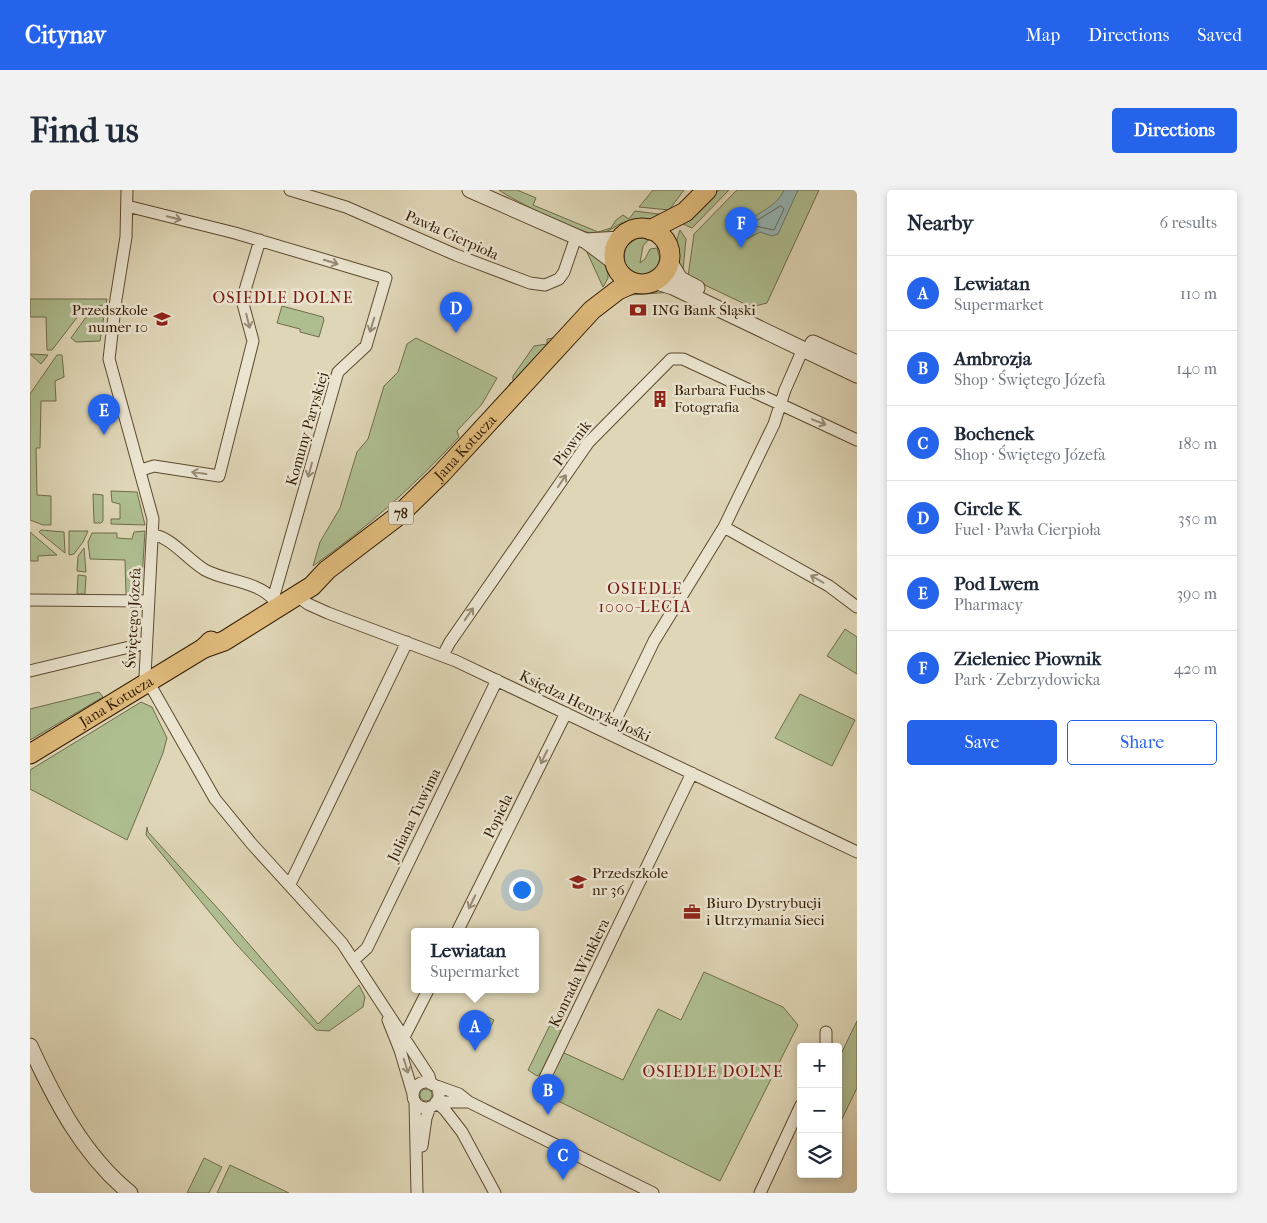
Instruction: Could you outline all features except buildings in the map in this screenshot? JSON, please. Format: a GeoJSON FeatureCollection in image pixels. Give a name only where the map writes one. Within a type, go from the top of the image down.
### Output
{"type":"FeatureCollection","features":[{"type":"Feature","properties":{"kind":"main road"},"geometry":{"type":"LineString","coordinates":[[654,281],[664,273],[673,234],[685,212],[707,190]]}},
{"type":"Feature","properties":{"kind":"main road"},"geometry":{"type":"LineString","coordinates":[[620,239],[633,230],[650,230],[685,212]]}},
{"type":"Feature","properties":{"kind":"main road"},"geometry":{"type":"LineString","coordinates":[[650,230],[662,237],[669,255]]}},
{"type":"Feature","properties":{"kind":"main road","name":"78"},"geometry":{"type":"LineString","coordinates":[[615,264],[614,249],[620,239]]}},
{"type":"Feature","properties":{"kind":"main road"},"geometry":{"type":"LineString","coordinates":[[615,264],[621,276],[634,283]]}},
{"type":"Feature","properties":{"kind":"main road","name":"Jana Kotucza"},"geometry":{"type":"LineString","coordinates":[[204,648],[224,641],[312,586],[327,570],[379,532],[418,498],[592,310],[609,284],[615,264]]}},
{"type":"Feature","properties":{"kind":"main road","name":"78"},"geometry":{"type":"LineString","coordinates":[[634,283],[645,284],[654,281]]}},
{"type":"Feature","properties":{"kind":"main road","name":"Jana Kotucza"},"geometry":{"type":"LineString","coordinates":[[592,310],[618,290],[634,283]]}},
{"type":"Feature","properties":{"kind":"main road","name":"Jana Kotucza"},"geometry":{"type":"LineString","coordinates":[[30,754],[204,648],[219,633],[273,598],[306,578],[327,570]]}},
{"type":"Feature","properties":{"kind":"street","name":"Świętego Józefa"},"geometry":{"type":"LineString","coordinates":[[127,190],[126,237],[116,299],[110,358],[119,400],[152,510],[153,535],[145,676],[215,799],[245,836],[336,936],[354,960],[402,1042],[429,1076],[431,1084]]}},
{"type":"Feature","properties":{"kind":"street","name":"Pawła Cierpioła"},"geometry":{"type":"LineString","coordinates":[[290,190],[346,207],[465,259],[530,283],[545,285],[559,279],[581,239]]}},
{"type":"Feature","properties":{"kind":"street"},"geometry":{"type":"LineString","coordinates":[[470,190],[581,239],[615,264]]}},
{"type":"Feature","properties":{"kind":"street"},"geometry":{"type":"LineString","coordinates":[[127,206],[260,240],[242,300],[253,341],[219,476],[154,466],[141,470]]}},
{"type":"Feature","properties":{"kind":"street"},"geometry":{"type":"LineString","coordinates":[[581,239],[602,242],[620,239]]}},
{"type":"Feature","properties":{"kind":"street","name":"Komuny Paryskiej"},"geometry":{"type":"LineString","coordinates":[[260,240],[386,278],[366,346],[338,372],[273,598]]}},
{"type":"Feature","properties":{"kind":"street"},"geometry":{"type":"LineString","coordinates":[[669,255],[678,276],[686,283],[857,363]]}},
{"type":"Feature","properties":{"kind":"street"},"geometry":{"type":"LineString","coordinates":[[654,281],[673,287],[857,375]]}},
{"type":"Feature","properties":{"kind":"street"},"geometry":{"type":"LineString","coordinates":[[609,734],[650,648],[724,527],[774,424],[803,349]]}},
{"type":"Feature","properties":{"kind":"street","name":"Piownik"},"geometry":{"type":"LineString","coordinates":[[443,655],[450,642],[588,443],[671,359],[683,360],[780,406]]}},
{"type":"Feature","properties":{"kind":"street"},"geometry":{"type":"LineString","coordinates":[[780,406],[857,440]]}},
{"type":"Feature","properties":{"kind":"street"},"geometry":{"type":"LineString","coordinates":[[724,527],[829,586],[857,607]]}},
{"type":"Feature","properties":{"kind":"street"},"geometry":{"type":"LineString","coordinates":[[153,535],[164,538],[195,564],[208,571],[264,592],[273,598]]}},
{"type":"Feature","properties":{"kind":"street","name":"Księdza Henryka Jośki"},"geometry":{"type":"LineString","coordinates":[[296,596],[328,613],[443,655],[857,852]]}},
{"type":"Feature","properties":{"kind":"street"},"geometry":{"type":"LineString","coordinates":[[30,600],[148,601]]}},
{"type":"Feature","properties":{"kind":"street"},"geometry":{"type":"LineString","coordinates":[[290,884],[407,642]]}},
{"type":"Feature","properties":{"kind":"street"},"geometry":{"type":"LineString","coordinates":[[30,671],[146,643]]}},
{"type":"Feature","properties":{"kind":"street","name":"Juliana Tuwima"},"geometry":{"type":"LineString","coordinates":[[354,960],[367,948],[497,680]]}},
{"type":"Feature","properties":{"kind":"street","name":"Popiela"},"geometry":{"type":"LineString","coordinates":[[459,928],[566,713]]}},
{"type":"Feature","properties":{"kind":"street","name":"Konrada Winklera"},"geometry":{"type":"LineString","coordinates":[[545,1078],[692,773]]}},
{"type":"Feature","properties":{"kind":"street"},"geometry":{"type":"LineString","coordinates":[[402,1042],[426,993]]}},
{"type":"Feature","properties":{"kind":"street"},"geometry":{"type":"LineString","coordinates":[[826,1032],[826,1043]]}},
{"type":"Feature","properties":{"kind":"street","name":"Świętego Józefa"},"geometry":{"type":"LineString","coordinates":[[402,1042],[414,1098],[418,1170]]}},
{"type":"Feature","properties":{"kind":"street"},"geometry":{"type":"LineString","coordinates":[[30,1046],[60,1106],[76,1131],[99,1162],[130,1193]]}},
{"type":"Feature","properties":{"kind":"street"},"geometry":{"type":"LineString","coordinates":[[469,1102],[422,1107],[414,1098],[420,1084],[431,1084],[459,1094],[469,1102],[653,1193]]}},
{"type":"Feature","properties":{"kind":"street"},"geometry":{"type":"LineString","coordinates":[[431,1084],[438,1091],[433,1105]]}},
{"type":"Feature","properties":{"kind":"street","name":"Świętego Józefa"},"geometry":{"type":"LineString","coordinates":[[417,1193],[424,1125],[433,1105]]}},
{"type":"Feature","properties":{"kind":"street"},"geometry":{"type":"LineString","coordinates":[[433,1105],[446,1110],[462,1132],[495,1193]]}},
{"type":"Feature","properties":{"kind":"street"},"geometry":{"type":"LineString","coordinates":[[760,1193],[797,1114]]}},
{"type":"Feature","properties":{"kind":"green space"},"geometry":{"type":"Polygon","coordinates":[[[499,190],[517,190],[536,198],[533,205],[598,232],[611,228],[616,220],[623,215],[629,219],[635,211],[666,215],[628,221],[606,232],[589,233],[532,209],[499,190]]]}},
{"type":"Feature","properties":{"kind":"green space"},"geometry":{"type":"Polygon","coordinates":[[[653,190],[684,190],[669,210],[639,207],[653,190]]]}},
{"type":"Feature","properties":{"kind":"green space"},"geometry":{"type":"Polygon","coordinates":[[[719,190],[729,190],[692,228],[683,224],[719,190]]]}},
{"type":"Feature","properties":{"kind":"green space"},"geometry":{"type":"Polygon","coordinates":[[[737,190],[819,190],[767,303],[755,306],[747,305],[688,277],[694,234],[737,190]]]}},
{"type":"Feature","properties":{"kind":"green space"},"geometry":{"type":"Polygon","coordinates":[[[680,230],[686,239],[683,270],[676,265],[675,246],[680,230]]]}},
{"type":"Feature","properties":{"kind":"green space"},"geometry":{"type":"Polygon","coordinates":[[[637,238],[649,239],[643,246],[640,263],[645,259],[650,249],[657,248],[660,259],[657,267],[646,275],[633,273],[624,263],[625,247],[637,238]]]}},
{"type":"Feature","properties":{"kind":"green space"},"geometry":{"type":"Polygon","coordinates":[[[586,250],[608,265],[608,278],[603,287],[586,250]]]}},
{"type":"Feature","properties":{"kind":"green space"},"geometry":{"type":"Polygon","coordinates":[[[655,288],[673,292],[616,296],[634,290],[655,288]]]}},
{"type":"Feature","properties":{"kind":"green space"},"geometry":{"type":"Polygon","coordinates":[[[30,299],[107,299],[106,304],[82,311],[52,350],[47,350],[46,317],[30,317],[30,299]]]}},
{"type":"Feature","properties":{"kind":"green space"},"geometry":{"type":"Polygon","coordinates":[[[282,306],[323,317],[324,320],[319,337],[300,332],[300,329],[277,323],[282,306]]]}},
{"type":"Feature","properties":{"kind":"green space"},"geometry":{"type":"Polygon","coordinates":[[[105,309],[100,341],[76,342],[71,338],[89,313],[105,309]]]}},
{"type":"Feature","properties":{"kind":"green space"},"geometry":{"type":"Polygon","coordinates":[[[416,338],[497,378],[482,404],[457,431],[459,437],[442,455],[371,521],[313,566],[320,542],[340,508],[357,452],[368,439],[384,386],[398,372],[407,344],[416,338]]]}},
{"type":"Feature","properties":{"kind":"green space"},"geometry":{"type":"Polygon","coordinates":[[[553,338],[509,387],[510,383],[513,382],[513,376],[534,346],[547,344],[547,339],[553,338]]]}},
{"type":"Feature","properties":{"kind":"green space"},"geometry":{"type":"Polygon","coordinates":[[[30,354],[48,355],[41,364],[30,354]]]}},
{"type":"Feature","properties":{"kind":"green space"},"geometry":{"type":"Polygon","coordinates":[[[57,355],[62,355],[64,377],[55,381],[56,401],[41,401],[40,448],[36,448],[37,495],[51,496],[51,525],[43,525],[30,520],[30,394],[57,355]]]}},
{"type":"Feature","properties":{"kind":"green space"},"geometry":{"type":"Polygon","coordinates":[[[111,491],[137,492],[145,525],[111,524],[111,519],[120,519],[120,504],[112,502],[111,491]]]}},
{"type":"Feature","properties":{"kind":"green space"},"geometry":{"type":"Polygon","coordinates":[[[93,494],[103,495],[103,521],[101,523],[94,523],[93,494]]]}},
{"type":"Feature","properties":{"kind":"green space"},"geometry":{"type":"Polygon","coordinates":[[[41,530],[64,532],[65,553],[39,532],[41,530]]]}},
{"type":"Feature","properties":{"kind":"green space"},"geometry":{"type":"Polygon","coordinates":[[[69,531],[88,531],[74,554],[69,555],[69,531]]]}},
{"type":"Feature","properties":{"kind":"green space"},"geometry":{"type":"Polygon","coordinates":[[[145,531],[141,595],[126,595],[125,560],[90,559],[88,542],[92,533],[117,533],[117,538],[132,539],[134,532],[145,531]]]}},
{"type":"Feature","properties":{"kind":"green space"},"geometry":{"type":"Polygon","coordinates":[[[30,532],[57,555],[38,556],[38,561],[30,561],[30,532]]]}},
{"type":"Feature","properties":{"kind":"green space"},"geometry":{"type":"Polygon","coordinates":[[[84,548],[86,572],[77,571],[78,556],[84,548]]]}},
{"type":"Feature","properties":{"kind":"green space"},"geometry":{"type":"Polygon","coordinates":[[[78,575],[86,576],[85,594],[77,594],[78,575]]]}},
{"type":"Feature","properties":{"kind":"green space"},"geometry":{"type":"Polygon","coordinates":[[[845,629],[857,637],[857,674],[827,656],[845,629]]]}},
{"type":"Feature","properties":{"kind":"green space"},"geometry":{"type":"Polygon","coordinates":[[[99,692],[103,697],[30,740],[30,709],[99,692]]]}},
{"type":"Feature","properties":{"kind":"green space"},"geometry":{"type":"Polygon","coordinates":[[[800,694],[855,720],[832,766],[775,738],[800,694]]]}},
{"type":"Feature","properties":{"kind":"green space"},"geometry":{"type":"Polygon","coordinates":[[[141,702],[152,707],[167,738],[163,753],[127,840],[30,789],[30,770],[141,702]]]}},
{"type":"Feature","properties":{"kind":"green space"},"geometry":{"type":"Polygon","coordinates":[[[147,827],[148,832],[222,913],[318,1024],[359,985],[365,997],[363,1007],[329,1031],[316,1030],[236,944],[146,835],[147,827]]]}},
{"type":"Feature","properties":{"kind":"green space"},"geometry":{"type":"Polygon","coordinates":[[[704,972],[783,1007],[798,1025],[720,1181],[542,1093],[562,1052],[623,1080],[658,1009],[681,1020],[704,972]]]}},
{"type":"Feature","properties":{"kind":"green space"},"geometry":{"type":"Polygon","coordinates":[[[478,1012],[494,1020],[487,1034],[479,1030],[477,1033],[470,1031],[467,1038],[461,1034],[471,1013],[478,1012]]]}},
{"type":"Feature","properties":{"kind":"green space"},"geometry":{"type":"Polygon","coordinates":[[[857,1021],[857,1088],[842,1119],[842,1088],[842,1052],[857,1021]]]}},
{"type":"Feature","properties":{"kind":"green space"},"geometry":{"type":"Polygon","coordinates":[[[550,1025],[561,1031],[540,1074],[537,1076],[528,1070],[550,1025]]]}},
{"type":"Feature","properties":{"kind":"green space"},"geometry":{"type":"Polygon","coordinates":[[[426,1089],[432,1095],[426,1101],[420,1095],[426,1089]]]}},
{"type":"Feature","properties":{"kind":"green space"},"geometry":{"type":"Polygon","coordinates":[[[204,1158],[222,1167],[209,1193],[187,1193],[204,1158]]]}},
{"type":"Feature","properties":{"kind":"green space"},"geometry":{"type":"Polygon","coordinates":[[[230,1165],[289,1193],[217,1193],[230,1165]]]}},
{"type":"Feature","properties":{"kind":"water"},"geometry":{"type":"Polygon","coordinates":[[[784,190],[798,190],[778,234],[772,236],[760,232],[747,239],[741,237],[739,233],[746,222],[773,204],[784,190]]]}},
{"type":"Feature","properties":{"kind":"place","name":"Zieleniec Piownik"},"geometry":{"type":"Point","coordinates":[741,248]}},
{"type":"Feature","properties":{"kind":"place","name":"ING Bank Śląski"},"geometry":{"type":"Point","coordinates":[638,310]}},
{"type":"Feature","properties":{"kind":"place","name":"Przedszkole numer 10"},"geometry":{"type":"Point","coordinates":[162,319]}},
{"type":"Feature","properties":{"kind":"place","name":"Circle K"},"geometry":{"type":"Point","coordinates":[456,333]}},
{"type":"Feature","properties":{"kind":"place","name":"Barbara Fuchs Fotografia"},"geometry":{"type":"Point","coordinates":[660,399]}},
{"type":"Feature","properties":{"kind":"place","name":"Pod Lwem"},"geometry":{"type":"Point","coordinates":[104,435]}},
{"type":"Feature","properties":{"kind":"place","name":"Przedszkole nr 36"},"geometry":{"type":"Point","coordinates":[578,882]}},
{"type":"Feature","properties":{"kind":"place","name":"Biuro Dystrybucji i Utrzymania Sieci"},"geometry":{"type":"Point","coordinates":[692,912]}},
{"type":"Feature","properties":{"kind":"place","name":"Lewiatan"},"geometry":{"type":"Point","coordinates":[475,1051]}},
{"type":"Feature","properties":{"kind":"place","name":"Ambrozja"},"geometry":{"type":"Point","coordinates":[548,1115]}},
{"type":"Feature","properties":{"kind":"place","name":"Bochenek"},"geometry":{"type":"Point","coordinates":[563,1180]}},
{"type":"Feature","properties":{"kind":"district","name":"OSIEDLE DOLNE"},"geometry":{"type":"Point","coordinates":[283,297]}},
{"type":"Feature","properties":{"kind":"district","name":"OSIEDLE 1000-LECIA"},"geometry":{"type":"Point","coordinates":[645,597]}},
{"type":"Feature","properties":{"kind":"district","name":"OSIEDLE DOLNE"},"geometry":{"type":"Point","coordinates":[713,1071]}}]}
